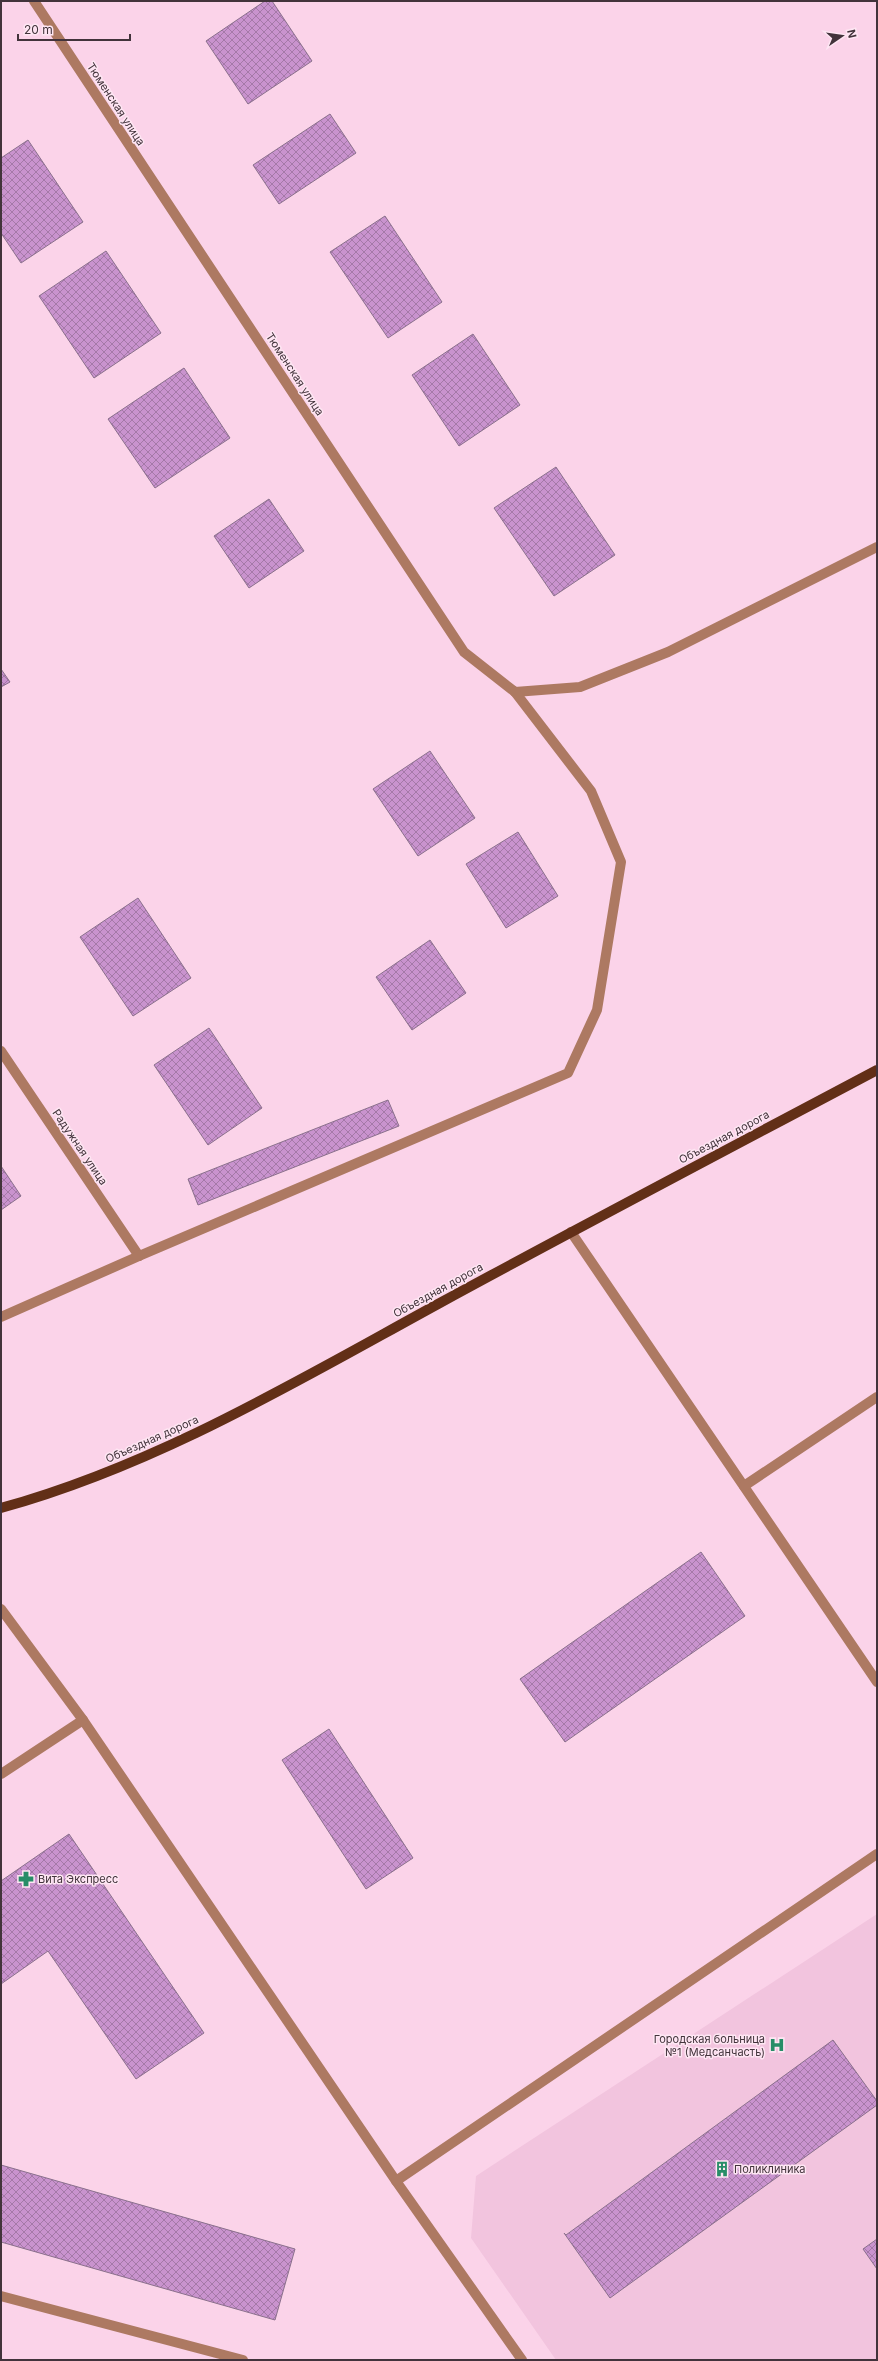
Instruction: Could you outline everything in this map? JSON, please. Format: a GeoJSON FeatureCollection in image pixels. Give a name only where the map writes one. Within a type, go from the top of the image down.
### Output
{"type":"FeatureCollection","features":[{"type":"Feature","properties":{"kind":"main road","name":"Объездная дорога"},"geometry":{"type":"LineString","coordinates":[[1,1508],[46,1496],[143,1459],[269,1396],[571,1232],[877,1070]]}},
{"type":"Feature","properties":{"kind":"street","name":"Тюменская улица"},"geometry":{"type":"LineString","coordinates":[[1,1317],[139,1256],[568,1073],[597,1010],[621,862],[591,791],[515,692],[464,652],[34,1]]}},
{"type":"Feature","properties":{"kind":"street"},"geometry":{"type":"LineString","coordinates":[[515,692],[580,687],[668,652],[877,546]]}},
{"type":"Feature","properties":{"kind":"street","name":"Радужная улица"},"geometry":{"type":"LineString","coordinates":[[1,1051],[139,1256]]}},
{"type":"Feature","properties":{"kind":"street"},"geometry":{"type":"LineString","coordinates":[[571,1232],[877,1682]]}},
{"type":"Feature","properties":{"kind":"street"},"geometry":{"type":"LineString","coordinates":[[744,1486],[877,1396]]}},
{"type":"Feature","properties":{"kind":"street"},"geometry":{"type":"LineString","coordinates":[[1,1610],[83,1720],[396,2181],[522,2360]]}},
{"type":"Feature","properties":{"kind":"street"},"geometry":{"type":"LineString","coordinates":[[1,1774],[83,1720]]}},
{"type":"Feature","properties":{"kind":"street"},"geometry":{"type":"LineString","coordinates":[[396,2181],[877,1854]]}},
{"type":"Feature","properties":{"kind":"street"},"geometry":{"type":"LineString","coordinates":[[1,2296],[243,2360]]}},
{"type":"Feature","properties":{"kind":"shaded area","name":"Городская больница №1 (Медсанчасть)"},"geometry":{"type":"Polygon","coordinates":[[[877,1914],[877,2360],[556,2360],[471,2238],[476,2176],[877,1914]]]}},
{"type":"Feature","properties":{"kind":"building"},"geometry":{"type":"Polygon","coordinates":[[[265,1],[272,1],[312,61],[248,104],[206,41],[265,1]]]}},
{"type":"Feature","properties":{"kind":"building"},"geometry":{"type":"Polygon","coordinates":[[[330,114],[356,153],[279,204],[253,165],[330,114]]]}},
{"type":"Feature","properties":{"kind":"building"},"geometry":{"type":"Polygon","coordinates":[[[28,140],[83,222],[21,263],[1,233],[1,158],[28,140]]]}},
{"type":"Feature","properties":{"kind":"building"},"geometry":{"type":"Polygon","coordinates":[[[385,216],[442,302],[388,338],[330,252],[385,216]]]}},
{"type":"Feature","properties":{"kind":"building"},"geometry":{"type":"Polygon","coordinates":[[[106,251],[161,333],[94,378],[39,296],[106,251]]]}},
{"type":"Feature","properties":{"kind":"building"},"geometry":{"type":"Polygon","coordinates":[[[473,334],[520,405],[459,446],[412,375],[473,334]]]}},
{"type":"Feature","properties":{"kind":"building"},"geometry":{"type":"Polygon","coordinates":[[[184,368],[230,438],[155,488],[108,419],[184,368]]]}},
{"type":"Feature","properties":{"kind":"building"},"geometry":{"type":"Polygon","coordinates":[[[556,467],[615,555],[554,596],[494,508],[556,467]]]}},
{"type":"Feature","properties":{"kind":"building"},"geometry":{"type":"Polygon","coordinates":[[[269,499],[304,551],[249,588],[214,536],[269,499]]]}},
{"type":"Feature","properties":{"kind":"building"},"geometry":{"type":"Polygon","coordinates":[[[1,669],[10,682],[1,687],[1,669]]]}},
{"type":"Feature","properties":{"kind":"building"},"geometry":{"type":"Polygon","coordinates":[[[430,751],[475,818],[418,856],[373,789],[430,751]]]}},
{"type":"Feature","properties":{"kind":"building"},"geometry":{"type":"Polygon","coordinates":[[[518,832],[558,896],[506,928],[466,864],[518,832]]]}},
{"type":"Feature","properties":{"kind":"building"},"geometry":{"type":"Polygon","coordinates":[[[138,898],[191,978],[133,1016],[80,937],[138,898]]]}},
{"type":"Feature","properties":{"kind":"building"},"geometry":{"type":"Polygon","coordinates":[[[430,940],[466,993],[412,1030],[376,977],[430,940]]]}},
{"type":"Feature","properties":{"kind":"building"},"geometry":{"type":"Polygon","coordinates":[[[209,1028],[262,1108],[208,1145],[154,1065],[209,1028]]]}},
{"type":"Feature","properties":{"kind":"building"},"geometry":{"type":"Polygon","coordinates":[[[388,1100],[399,1126],[198,1205],[188,1179],[388,1100]]]}},
{"type":"Feature","properties":{"kind":"building"},"geometry":{"type":"Polygon","coordinates":[[[1,1166],[21,1196],[1,1210],[1,1166]]]}},
{"type":"Feature","properties":{"kind":"building"},"geometry":{"type":"Polygon","coordinates":[[[701,1552],[745,1616],[565,1742],[520,1679],[701,1552]]]}},
{"type":"Feature","properties":{"kind":"building"},"geometry":{"type":"Polygon","coordinates":[[[329,1729],[413,1858],[366,1889],[282,1760],[329,1729]]]}},
{"type":"Feature","properties":{"kind":"building"},"geometry":{"type":"Polygon","coordinates":[[[69,1834],[204,2033],[136,2079],[48,1951],[1,1984],[1,1881],[69,1834]]]}},
{"type":"Feature","properties":{"kind":"building","name":"Поликлиника"},"geometry":{"type":"Polygon","coordinates":[[[833,2040],[877,2101],[877,2105],[610,2298],[564,2233],[566,2235],[833,2040]]]}},
{"type":"Feature","properties":{"kind":"building"},"geometry":{"type":"Polygon","coordinates":[[[1,2165],[295,2249],[275,2320],[1,2242],[1,2165]]]}},
{"type":"Feature","properties":{"kind":"building"},"geometry":{"type":"Polygon","coordinates":[[[877,2239],[877,2269],[863,2249],[877,2239]]]}},
{"type":"Feature","properties":{"kind":"place","name":"Вита Экспресс"},"geometry":{"type":"Point","coordinates":[26,1879]}},
{"type":"Feature","properties":{"kind":"place","name":"Городская больница №1 (Медсанчасть)"},"geometry":{"type":"Point","coordinates":[777,2045]}},
{"type":"Feature","properties":{"kind":"place","name":"Поликлиника"},"geometry":{"type":"Point","coordinates":[722,2169]}}]}
